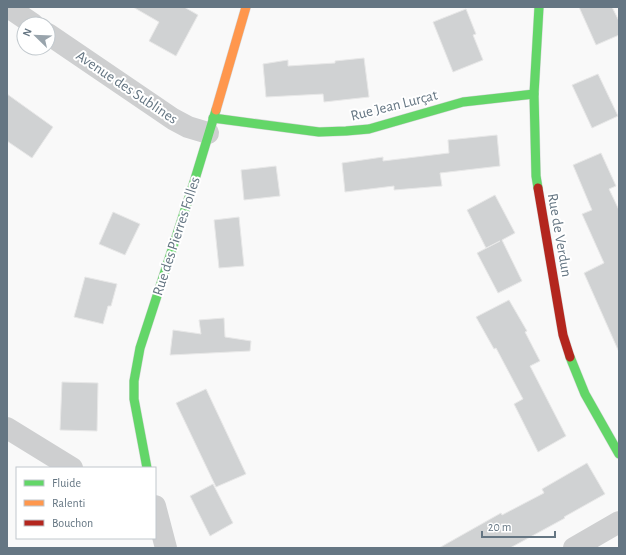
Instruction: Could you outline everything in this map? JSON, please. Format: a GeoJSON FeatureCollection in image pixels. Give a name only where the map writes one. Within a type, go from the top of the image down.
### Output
{"type":"FeatureCollection","features":[{"type":"Feature","properties":{"kind":"street"},"geometry":{"type":"LineString","coordinates":[[8,7],[21,16]]}},
{"type":"Feature","properties":{"kind":"street","name":"Rue des Pierres Folles"},"geometry":{"type":"LineString","coordinates":[[147,467],[134,399],[136,363],[246,7]]}},
{"type":"Feature","properties":{"kind":"street","name":"Rue de Verdun"},"geometry":{"type":"LineString","coordinates":[[539,7],[534,94],[536,176],[563,335],[573,366],[585,394],[619,454]]}},
{"type":"Feature","properties":{"kind":"street","name":"Avenue des Sublines"},"geometry":{"type":"LineString","coordinates":[[56,39],[173,119],[188,127],[210,125]]}},
{"type":"Feature","properties":{"kind":"street","name":"Rue Jean Lurçat"},"geometry":{"type":"LineString","coordinates":[[210,125],[319,132],[346,132],[369,129],[463,102],[534,94]]}},
{"type":"Feature","properties":{"kind":"street"},"geometry":{"type":"LineString","coordinates":[[7,428],[70,467]]}},
{"type":"Feature","properties":{"kind":"street"},"geometry":{"type":"LineString","coordinates":[[156,510],[166,548]]}},
{"type":"Feature","properties":{"kind":"street"},"geometry":{"type":"LineString","coordinates":[[574,548],[619,522]]}},
{"type":"Feature","properties":{"kind":"building"},"geometry":{"type":"Polygon","coordinates":[[[133,7],[184,7],[198,15],[176,56],[149,41],[159,22],[133,7]]]}},
{"type":"Feature","properties":{"kind":"building"},"geometry":{"type":"Polygon","coordinates":[[[579,7],[612,7],[619,21],[619,35],[596,45],[579,7]]]}},
{"type":"Feature","properties":{"kind":"building"},"geometry":{"type":"Polygon","coordinates":[[[466,9],[476,34],[473,35],[483,60],[453,72],[433,22],[466,9]]]}},
{"type":"Feature","properties":{"kind":"building"},"geometry":{"type":"Polygon","coordinates":[[[364,58],[369,97],[324,102],[323,94],[266,97],[263,64],[288,60],[288,66],[335,63],[335,61],[364,58]]]}},
{"type":"Feature","properties":{"kind":"building"},"geometry":{"type":"Polygon","coordinates":[[[598,74],[618,116],[592,128],[572,85],[598,74]]]}},
{"type":"Feature","properties":{"kind":"building"},"geometry":{"type":"Polygon","coordinates":[[[7,94],[53,127],[32,158],[7,141],[7,94]]]}},
{"type":"Feature","properties":{"kind":"building"},"geometry":{"type":"Polygon","coordinates":[[[497,135],[500,166],[440,173],[442,186],[394,190],[394,186],[345,192],[342,163],[383,157],[383,161],[449,153],[448,140],[497,135]]]}},
{"type":"Feature","properties":{"kind":"building"},"geometry":{"type":"Polygon","coordinates":[[[601,153],[616,186],[609,189],[619,210],[619,352],[584,273],[604,263],[582,214],[592,210],[573,165],[601,153]]]}},
{"type":"Feature","properties":{"kind":"building"},"geometry":{"type":"Polygon","coordinates":[[[276,166],[280,196],[244,200],[241,170],[276,166]]]}},
{"type":"Feature","properties":{"kind":"building"},"geometry":{"type":"Polygon","coordinates":[[[495,195],[515,233],[502,240],[522,281],[498,293],[477,253],[500,241],[486,248],[467,210],[495,195]]]}},
{"type":"Feature","properties":{"kind":"building"},"geometry":{"type":"Polygon","coordinates":[[[113,212],[140,224],[125,255],[99,244],[113,212]]]}},
{"type":"Feature","properties":{"kind":"building"},"geometry":{"type":"Polygon","coordinates":[[[239,217],[244,266],[219,268],[214,220],[239,217]]]}},
{"type":"Feature","properties":{"kind":"building"},"geometry":{"type":"Polygon","coordinates":[[[85,277],[117,284],[111,306],[108,306],[103,324],[74,317],[85,277]]]}},
{"type":"Feature","properties":{"kind":"building"},"geometry":{"type":"Polygon","coordinates":[[[509,300],[527,331],[525,332],[540,361],[530,366],[566,436],[538,452],[514,404],[523,399],[496,348],[494,349],[476,317],[509,300]]]}},
{"type":"Feature","properties":{"kind":"building"},"geometry":{"type":"Polygon","coordinates":[[[224,318],[225,337],[251,341],[250,351],[170,355],[173,330],[201,334],[199,320],[224,318]]]}},
{"type":"Feature","properties":{"kind":"building"},"geometry":{"type":"Polygon","coordinates":[[[62,382],[98,383],[97,431],[60,430],[62,382]]]}},
{"type":"Feature","properties":{"kind":"building"},"geometry":{"type":"Polygon","coordinates":[[[206,389],[246,474],[216,487],[176,403],[206,389]]]}},
{"type":"Feature","properties":{"kind":"building"},"geometry":{"type":"Polygon","coordinates":[[[587,463],[605,494],[564,517],[565,518],[510,548],[439,548],[501,513],[502,515],[544,493],[542,489],[587,463]]]}},
{"type":"Feature","properties":{"kind":"building"},"geometry":{"type":"Polygon","coordinates":[[[213,484],[233,523],[210,536],[190,496],[213,484]]]}},
{"type":"Feature","properties":{"kind":"traffic: fast"},"geometry":{"type":"LineString","coordinates":[[538,188],[536,176],[534,94],[539,7]]}},
{"type":"Feature","properties":{"kind":"traffic: fast"},"geometry":{"type":"LineString","coordinates":[[213,118],[319,132],[346,131],[369,129],[463,102],[534,94]]}},
{"type":"Feature","properties":{"kind":"traffic: fast"},"geometry":{"type":"LineString","coordinates":[[147,467],[134,399],[134,381],[140,348],[216,110]]}},
{"type":"Feature","properties":{"kind":"traffic: fast"},"geometry":{"type":"LineString","coordinates":[[570,357],[585,394],[619,454]]}},
{"type":"Feature","properties":{"kind":"traffic: slow"},"geometry":{"type":"LineString","coordinates":[[216,110],[246,7]]}},
{"type":"Feature","properties":{"kind":"traffic: jam"},"geometry":{"type":"LineString","coordinates":[[538,188],[563,335],[570,357]]}}]}
